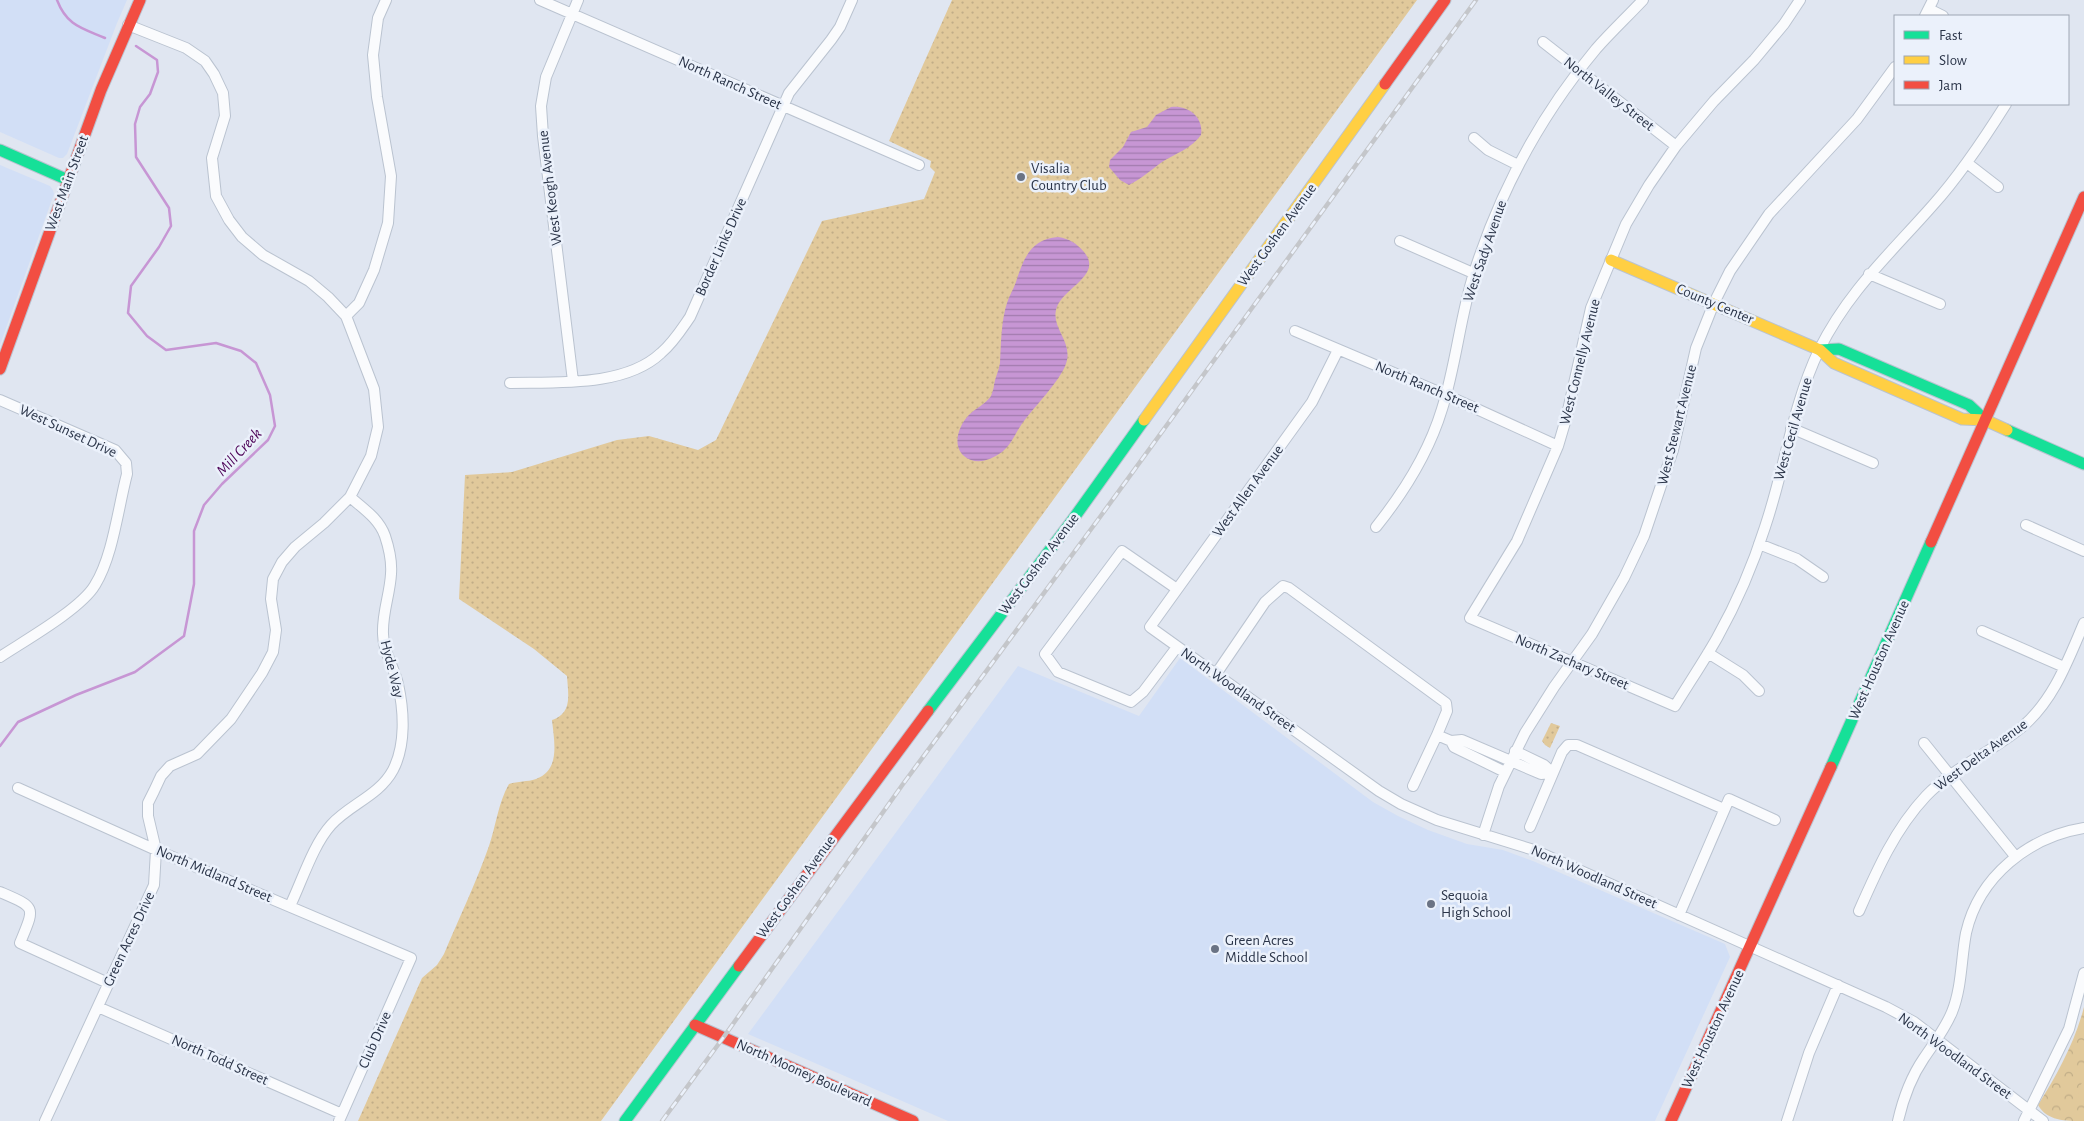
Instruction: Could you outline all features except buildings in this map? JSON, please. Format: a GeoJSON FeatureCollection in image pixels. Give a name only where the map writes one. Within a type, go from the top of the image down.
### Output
{"type":"FeatureCollection","features":[{"type":"Feature","properties":{"kind":"main road","name":"West Main Street"},"geometry":{"type":"LineString","coordinates":[[0,369],[112,60],[140,0]]}},
{"type":"Feature","properties":{"kind":"main road","name":"West Goshen Avenue"},"geometry":{"type":"LineString","coordinates":[[625,1121],[877,778],[1072,522],[1446,0]]}},
{"type":"Feature","properties":{"kind":"main road"},"geometry":{"type":"LineString","coordinates":[[0,150],[68,180]]}},
{"type":"Feature","properties":{"kind":"main road","name":"West Houston Avenue"},"geometry":{"type":"LineString","coordinates":[[1670,1121],[1752,947],[2084,197]]}},
{"type":"Feature","properties":{"kind":"main road","name":"County Center"},"geometry":{"type":"LineString","coordinates":[[1611,260],[1820,350],[1834,363],[1962,419],[1985,420],[2084,464]]}},
{"type":"Feature","properties":{"kind":"main road","name":"North Mooney Boulevard"},"geometry":{"type":"LineString","coordinates":[[695,1025],[913,1121]]}},
{"type":"Feature","properties":{"kind":"street"},"geometry":{"type":"LineString","coordinates":[[346,316],[359,303],[374,270],[388,223],[391,176],[376,97],[373,54],[378,18],[386,0]]}},
{"type":"Feature","properties":{"kind":"street","name":"North Ranch Street"},"geometry":{"type":"LineString","coordinates":[[540,0],[920,165]]}},
{"type":"Feature","properties":{"kind":"street","name":"West Keogh Avenue"},"geometry":{"type":"LineString","coordinates":[[573,381],[541,106],[546,77],[578,0]]}},
{"type":"Feature","properties":{"kind":"street","name":"Border Links Drive"},"geometry":{"type":"LineString","coordinates":[[510,383],[573,381],[618,376],[639,368],[660,355],[677,336],[690,318],[789,93],[840,27],[852,0]]}},
{"type":"Feature","properties":{"kind":"street","name":"West Sady Avenue"},"geometry":{"type":"LineString","coordinates":[[1376,527],[1392,508],[1414,473],[1431,439],[1446,395],[1473,273],[1497,209],[1518,165],[1551,109],[1580,69],[1614,29],[1643,0]]}},
{"type":"Feature","properties":{"kind":"street","name":"West Connelly Avenue"},"geometry":{"type":"LineString","coordinates":[[1470,618],[1517,542],[1558,446],[1566,419],[1591,308],[1631,216],[1649,185],[1676,146],[1714,101],[1754,60],[1784,24],[1800,0]]}},
{"type":"Feature","properties":{"kind":"street"},"geometry":{"type":"LineString","coordinates":[[1929,8],[1941,15]]}},
{"type":"Feature","properties":{"kind":"street","name":"Green Acres Drive"},"geometry":{"type":"LineString","coordinates":[[45,1121],[154,885],[156,850],[149,822],[148,803],[161,776],[170,766],[197,754],[231,719],[257,681],[273,652],[276,630],[271,598],[273,579],[282,562],[295,547],[324,523],[350,497],[371,456],[378,427],[374,389],[346,316],[309,281],[263,255],[242,237],[229,220],[216,196],[212,158],[225,116],[223,93],[214,74],[205,61],[186,48],[128,25]]}},
{"type":"Feature","properties":{"kind":"street","name":"North Valley Street"},"geometry":{"type":"LineString","coordinates":[[1543,42],[1580,69],[1676,146]]}},
{"type":"Feature","properties":{"kind":"street","name":"West Stewart Avenue"},"geometry":{"type":"LineString","coordinates":[[1483,835],[1505,772],[1513,756],[1536,713],[1592,634],[1616,594],[1652,516],[1673,450],[1694,356],[1714,303],[1730,271],[1769,214],[1857,119],[1894,68]]}},
{"type":"Feature","properties":{"kind":"street","name":"West Cecil Avenue"},"geometry":{"type":"LineString","coordinates":[[1675,706],[1708,653],[1734,603],[1760,544],[1805,382],[1838,317],[1869,274],[1934,205],[1967,163],[2005,105]]}},
{"type":"Feature","properties":{"kind":"street"},"geometry":{"type":"LineString","coordinates":[[1474,138],[1488,150],[1518,165]]}},
{"type":"Feature","properties":{"kind":"street"},"geometry":{"type":"LineString","coordinates":[[1967,163],[1998,187]]}},
{"type":"Feature","properties":{"kind":"street"},"geometry":{"type":"LineString","coordinates":[[1400,241],[1473,273]]}},
{"type":"Feature","properties":{"kind":"street"},"geometry":{"type":"LineString","coordinates":[[1869,274],[1940,304]]}},
{"type":"Feature","properties":{"kind":"street","name":"North Ranch Street"},"geometry":{"type":"LineString","coordinates":[[1295,331],[1446,395],[1558,446]]}},
{"type":"Feature","properties":{"kind":"street","name":"West Allen Avenue"},"geometry":{"type":"LineString","coordinates":[[1150,627],[1312,402],[1338,350]]}},
{"type":"Feature","properties":{"kind":"street","name":"West Sunset Drive"},"geometry":{"type":"LineString","coordinates":[[0,400],[115,450],[126,463],[127,474],[105,565],[95,586],[71,610],[0,657]]}},
{"type":"Feature","properties":{"kind":"street"},"geometry":{"type":"LineString","coordinates":[[1791,428],[1872,463]]}},
{"type":"Feature","properties":{"kind":"street","name":"Hyde Way"},"geometry":{"type":"LineString","coordinates":[[290,906],[319,843],[330,826],[345,811],[366,799],[384,783],[393,769],[401,746],[403,722],[398,684],[383,637],[383,618],[392,574],[390,556],[384,534],[374,517],[350,497]]}},
{"type":"Feature","properties":{"kind":"street"},"geometry":{"type":"LineString","coordinates":[[2026,524],[2084,551]]}},
{"type":"Feature","properties":{"kind":"street"},"geometry":{"type":"LineString","coordinates":[[1760,544],[1797,559],[1823,577]]}},
{"type":"Feature","properties":{"kind":"street"},"geometry":{"type":"LineString","coordinates":[[1177,589],[1122,551],[1045,654],[1058,672],[1131,702],[1144,692],[1177,647]]}},
{"type":"Feature","properties":{"kind":"street"},"geometry":{"type":"LineString","coordinates":[[1216,674],[1265,602],[1283,586],[1289,588],[1446,703],[1447,711],[1413,786]]}},
{"type":"Feature","properties":{"kind":"street","name":"North Zachary Street"},"geometry":{"type":"LineString","coordinates":[[1470,618],[1675,706]]}},
{"type":"Feature","properties":{"kind":"street","name":"West Delta Avenue"},"geometry":{"type":"LineString","coordinates":[[1859,911],[1885,855],[1906,821],[1927,796],[1950,776],[2004,741],[2032,718],[2050,694],[2084,623]]}},
{"type":"Feature","properties":{"kind":"street","name":"North Woodland Street"},"geometry":{"type":"LineString","coordinates":[[1150,627],[1379,791],[1423,814],[1534,850],[1838,985],[1914,1022],[2043,1121]]}},
{"type":"Feature","properties":{"kind":"street"},"geometry":{"type":"LineString","coordinates":[[1982,631],[2064,667]]}},
{"type":"Feature","properties":{"kind":"street"},"geometry":{"type":"LineString","coordinates":[[1708,653],[1743,675],[1759,691]]}},
{"type":"Feature","properties":{"kind":"street"},"geometry":{"type":"LineString","coordinates":[[1437,735],[1450,741],[1462,740],[1513,756],[1535,766],[1541,774],[1553,773]]}},
{"type":"Feature","properties":{"kind":"street"},"geometry":{"type":"LineString","coordinates":[[1450,741],[1454,748],[1505,772]]}},
{"type":"Feature","properties":{"kind":"street"},"geometry":{"type":"LineString","coordinates":[[1924,743],[2015,856]]}},
{"type":"Feature","properties":{"kind":"street"},"geometry":{"type":"LineString","coordinates":[[1530,827],[1562,752],[1568,745],[1577,745],[1724,809]]}},
{"type":"Feature","properties":{"kind":"street","name":"North Midland Street"},"geometry":{"type":"LineString","coordinates":[[18,788],[156,850],[411,958]]}},
{"type":"Feature","properties":{"kind":"street"},"geometry":{"type":"LineString","coordinates":[[1679,914],[1729,800],[1775,820]]}},
{"type":"Feature","properties":{"kind":"street"},"geometry":{"type":"LineString","coordinates":[[1898,1121],[1909,1086],[1949,1018],[1956,997],[1963,951],[1972,914],[1989,885],[2015,856],[2047,837],[2084,828]]}},
{"type":"Feature","properties":{"kind":"street"},"geometry":{"type":"LineString","coordinates":[[0,892],[25,903],[28,907],[30,919],[20,943],[108,983]]}},
{"type":"Feature","properties":{"kind":"street","name":"Club Drive"},"geometry":{"type":"LineString","coordinates":[[341,1117],[411,958]]}},
{"type":"Feature","properties":{"kind":"street"},"geometry":{"type":"LineString","coordinates":[[2024,1121],[2069,1030],[2084,973]]}},
{"type":"Feature","properties":{"kind":"street"},"geometry":{"type":"LineString","coordinates":[[1787,1121],[1809,1053],[1838,985]]}},
{"type":"Feature","properties":{"kind":"street","name":"North Todd Street"},"geometry":{"type":"LineString","coordinates":[[98,1007],[341,1117]]}},
{"type":"Feature","properties":{"kind":"shaded area"},"geometry":{"type":"Polygon","coordinates":[[[0,0],[127,0],[67,154],[63,158],[59,158],[0,132],[0,0]]]}},
{"type":"Feature","properties":{"kind":"shaded area"},"geometry":{"type":"Polygon","coordinates":[[[1171,107],[1183,108],[1194,114],[1200,123],[1201,135],[1188,147],[1162,162],[1133,183],[1129,185],[1120,180],[1109,167],[1110,160],[1123,147],[1131,132],[1147,127],[1156,115],[1171,107]]]}},
{"type":"Feature","properties":{"kind":"shaded area"},"geometry":{"type":"Polygon","coordinates":[[[0,165],[50,186],[54,194],[0,345],[0,165]]]}},
{"type":"Feature","properties":{"kind":"shaded area"},"geometry":{"type":"Polygon","coordinates":[[[1058,237],[1075,244],[1084,252],[1089,260],[1089,268],[1085,275],[1059,302],[1056,310],[1055,317],[1068,353],[1065,367],[1061,375],[1002,452],[987,460],[971,460],[960,451],[958,446],[959,433],[968,416],[991,396],[1000,363],[1002,325],[1008,300],[1029,252],[1041,242],[1058,237]]]}},
{"type":"Feature","properties":{"kind":"shaded area","name":"Sequoia High School"},"geometry":{"type":"Polygon","coordinates":[[[1180,658],[1373,802],[1398,816],[1428,830],[1467,844],[1503,850],[1533,861],[1725,944],[1730,957],[1655,1121],[948,1121],[748,1034],[1018,666],[1139,716],[1180,658]]]}},
{"type":"Feature","properties":{"kind":"green space","name":"Visalia Country Club"},"geometry":{"type":"Polygon","coordinates":[[[952,0],[1417,0],[601,1121],[358,1121],[422,978],[437,965],[444,954],[484,860],[505,791],[509,784],[536,779],[544,775],[549,769],[553,762],[554,754],[552,720],[563,713],[568,702],[567,676],[534,649],[459,599],[465,475],[512,472],[617,440],[649,436],[698,450],[716,440],[822,221],[924,199],[935,172],[930,167],[931,161],[889,141],[952,0]]]}},
{"type":"Feature","properties":{"kind":"green space"},"geometry":{"type":"Polygon","coordinates":[[[1551,723],[1560,726],[1550,748],[1542,741],[1551,723]]]}},
{"type":"Feature","properties":{"kind":"green space"},"geometry":{"type":"Polygon","coordinates":[[[2084,1007],[2084,1121],[2057,1119],[2046,1114],[2038,1105],[2065,1058],[2076,1033],[2084,1007]]]}},
{"type":"Feature","properties":{"kind":"green space"},"geometry":{"type":"Polygon","coordinates":[[[2084,1079],[2084,1103],[2079,1098],[2078,1090],[2084,1079]]]}},
{"type":"Feature","properties":{"kind":"waterway","name":"Mill Creek"},"geometry":{"type":"LineString","coordinates":[[57,0],[65,16],[76,25],[105,38]]}},
{"type":"Feature","properties":{"kind":"waterway","name":"Mill Creek"},"geometry":{"type":"LineString","coordinates":[[0,746],[18,722],[76,695],[135,672],[184,636],[194,584],[194,531],[204,505],[222,484],[268,440],[275,426],[270,395],[256,363],[241,351],[216,343],[166,350],[147,336],[128,313],[131,286],[159,247],[171,226],[169,208],[136,157],[135,124],[140,107],[150,94],[158,72],[157,60],[136,46]]}},
{"type":"Feature","properties":{"kind":"railway"},"geometry":{"type":"LineString","coordinates":[[662,1121],[903,784],[1100,517],[1476,0]]}},
{"type":"Feature","properties":{"kind":"traffic: fast"},"geometry":{"type":"LineString","coordinates":[[0,150],[68,180]]}},
{"type":"Feature","properties":{"kind":"traffic: fast"},"geometry":{"type":"LineString","coordinates":[[1820,350],[1839,349],[1969,405],[1985,420]]}},
{"type":"Feature","properties":{"kind":"traffic: fast"},"geometry":{"type":"LineString","coordinates":[[928,711],[1071,522],[1144,420]]}},
{"type":"Feature","properties":{"kind":"traffic: fast"},"geometry":{"type":"LineString","coordinates":[[2007,430],[2084,464]]}},
{"type":"Feature","properties":{"kind":"traffic: fast"},"geometry":{"type":"LineString","coordinates":[[1831,767],[1931,542]]}},
{"type":"Feature","properties":{"kind":"traffic: fast"},"geometry":{"type":"LineString","coordinates":[[625,1121],[739,966]]}},
{"type":"Feature","properties":{"kind":"traffic: slow"},"geometry":{"type":"LineString","coordinates":[[1144,420],[1385,84]]}},
{"type":"Feature","properties":{"kind":"traffic: slow"},"geometry":{"type":"LineString","coordinates":[[1611,260],[1820,350],[1834,363],[1962,419],[1985,420],[2007,430]]}},
{"type":"Feature","properties":{"kind":"traffic: jam"},"geometry":{"type":"LineString","coordinates":[[0,369],[101,90],[140,0]]}},
{"type":"Feature","properties":{"kind":"traffic: jam"},"geometry":{"type":"LineString","coordinates":[[1385,84],[1445,0]]}},
{"type":"Feature","properties":{"kind":"traffic: jam"},"geometry":{"type":"LineString","coordinates":[[1931,542],[2084,197]]}},
{"type":"Feature","properties":{"kind":"traffic: jam"},"geometry":{"type":"LineString","coordinates":[[739,966],[928,711]]}},
{"type":"Feature","properties":{"kind":"traffic: jam"},"geometry":{"type":"LineString","coordinates":[[1671,1121],[1831,767]]}},
{"type":"Feature","properties":{"kind":"traffic: jam"},"geometry":{"type":"LineString","coordinates":[[695,1025],[913,1121]]}},
{"type":"Feature","properties":{"kind":"place","name":"Visalia Country Club"},"geometry":{"type":"Point","coordinates":[1021,177]}},
{"type":"Feature","properties":{"kind":"place","name":"Sequoia High School"},"geometry":{"type":"Point","coordinates":[1431,904]}},
{"type":"Feature","properties":{"kind":"place","name":"Green Acres Middle School"},"geometry":{"type":"Point","coordinates":[1215,949]}}]}
